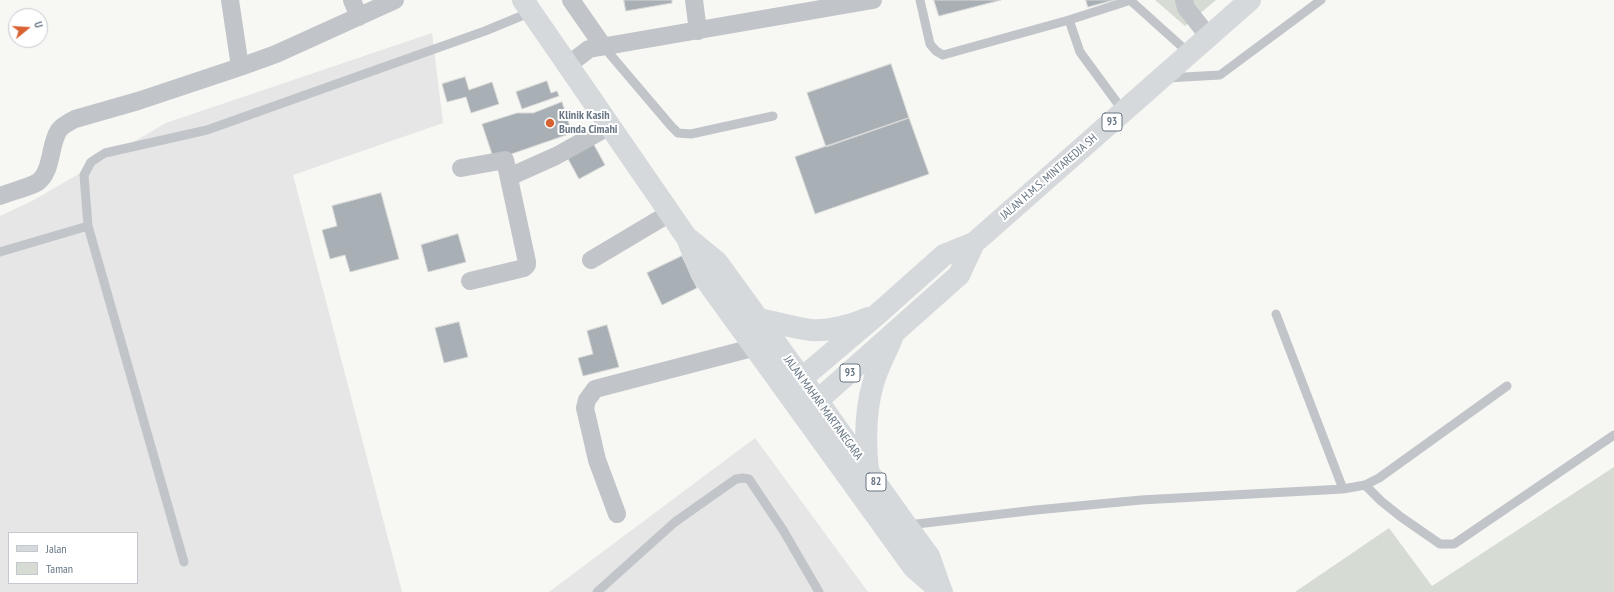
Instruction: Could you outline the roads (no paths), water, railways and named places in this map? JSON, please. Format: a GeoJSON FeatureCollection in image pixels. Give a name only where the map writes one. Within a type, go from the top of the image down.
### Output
{"type":"FeatureCollection","features":[{"type":"Feature","properties":{"kind":"main road","name":"JALAN H.M.S. MINTAREDJA SH"},"geometry":{"type":"LineString","coordinates":[[795,385],[944,255],[974,243],[1250,0]]}},
{"type":"Feature","properties":{"kind":"main road","name":"JALAN MAHAR MARTANEGARA"},"geometry":{"type":"LineString","coordinates":[[527,6],[687,238],[701,273],[756,347],[795,385]]}},
{"type":"Feature","properties":{"kind":"main road","name":"JALAN MAHAR MARTANEGARA"},"geometry":{"type":"LineString","coordinates":[[687,238],[717,262],[759,319],[795,385],[811,407],[914,568],[941,591]]}},
{"type":"Feature","properties":{"kind":"main road","name":"JALAN H.M.S. MINTAREDJA SH"},"geometry":{"type":"LineString","coordinates":[[811,407],[959,275],[974,243]]}},
{"type":"Feature","properties":{"kind":"main road"},"geometry":{"type":"LineString","coordinates":[[759,319],[811,330],[848,325],[864,320],[880,312]]}},
{"type":"Feature","properties":{"kind":"main road"},"geometry":{"type":"LineString","coordinates":[[868,471],[866,429],[873,383],[895,331]]}},
{"type":"Feature","properties":{"kind":"main road","name":"JALAN MAHAR MARTANEGARA"},"geometry":{"type":"LineString","coordinates":[[811,407],[868,471],[929,556],[941,591]]}},
{"type":"Feature","properties":{"kind":"street"},"geometry":{"type":"LineString","coordinates":[[230,0],[240,68]]}},
{"type":"Feature","properties":{"kind":"street"},"geometry":{"type":"LineString","coordinates":[[352,0],[359,17]]}},
{"type":"Feature","properties":{"kind":"street"},"geometry":{"type":"LineString","coordinates":[[0,196],[38,182],[43,176],[55,138],[59,130],[66,124],[240,68],[276,54],[395,0]]}},
{"type":"Feature","properties":{"kind":"street"},"geometry":{"type":"LineString","coordinates":[[571,0],[603,46]]}},
{"type":"Feature","properties":{"kind":"street"},"geometry":{"type":"LineString","coordinates":[[694,0],[698,31]]}},
{"type":"Feature","properties":{"kind":"street"},"geometry":{"type":"LineString","coordinates":[[568,65],[589,49],[603,46],[698,31],[824,4],[873,0]]}},
{"type":"Feature","properties":{"kind":"street"},"geometry":{"type":"LineString","coordinates":[[1184,0],[1186,8],[1208,37]]}},
{"type":"Feature","properties":{"kind":"street"},"geometry":{"type":"LineString","coordinates":[[509,177],[556,156],[610,126]]}},
{"type":"Feature","properties":{"kind":"street"},"geometry":{"type":"LineString","coordinates":[[461,168],[505,160],[527,265],[524,268],[470,281]]}},
{"type":"Feature","properties":{"kind":"street"},"geometry":{"type":"LineString","coordinates":[[591,260],[670,213]]}},
{"type":"Feature","properties":{"kind":"street"},"geometry":{"type":"LineString","coordinates":[[617,514],[597,460],[585,408],[590,394],[595,389],[756,347]]}},
{"type":"Feature","properties":{"kind":"lane"},"geometry":{"type":"LineString","coordinates":[[920,0],[930,44],[936,51],[943,55],[1069,20],[1131,0],[1190,54]]}},
{"type":"Feature","properties":{"kind":"lane"},"geometry":{"type":"LineString","coordinates":[[1161,79],[1220,75],[1321,0]]}},
{"type":"Feature","properties":{"kind":"lane"},"geometry":{"type":"LineString","coordinates":[[184,562],[88,226],[84,175],[91,162],[105,153],[207,130],[485,31],[527,6]]}},
{"type":"Feature","properties":{"kind":"lane"},"geometry":{"type":"LineString","coordinates":[[1069,20],[1080,52],[1124,112]]}},
{"type":"Feature","properties":{"kind":"lane"},"geometry":{"type":"LineString","coordinates":[[603,46],[678,133],[690,134],[773,116]]}},
{"type":"Feature","properties":{"kind":"lane"},"geometry":{"type":"LineString","coordinates":[[0,252],[88,226]]}},
{"type":"Feature","properties":{"kind":"lane"},"geometry":{"type":"LineString","coordinates":[[1276,314],[1343,489]]}},
{"type":"Feature","properties":{"kind":"lane"},"geometry":{"type":"LineString","coordinates":[[906,525],[1028,510],[1141,500],[1343,489],[1365,485],[1379,478],[1507,386]]}},
{"type":"Feature","properties":{"kind":"lane"},"geometry":{"type":"LineString","coordinates":[[1365,485],[1381,501],[1401,517],[1440,544],[1454,544],[1614,435]]}},
{"type":"Feature","properties":{"kind":"lane"},"geometry":{"type":"LineString","coordinates":[[597,592],[675,522],[736,479],[743,478],[748,480],[783,530],[819,592]]}},
{"type":"Feature","properties":{"kind":"place","name":"Klinik Kasih Bunda Cimahi"},"geometry":{"type":"Point","coordinates":[550,123]}}]}
